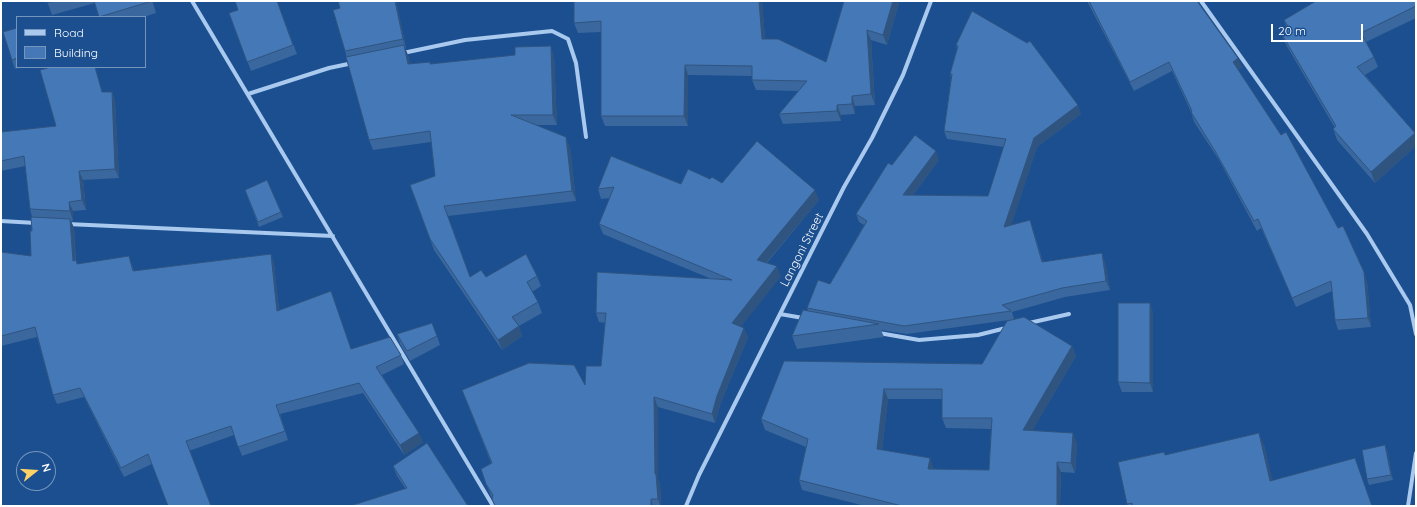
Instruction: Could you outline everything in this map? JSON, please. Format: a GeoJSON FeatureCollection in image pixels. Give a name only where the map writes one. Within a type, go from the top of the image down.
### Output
{"type":"FeatureCollection","features":[{"type":"Feature","properties":{"kind":"street"},"geometry":{"type":"LineString","coordinates":[[192,1],[494,506]]}},
{"type":"Feature","properties":{"kind":"street","name":"Langoni Street"},"geometry":{"type":"LineString","coordinates":[[686,506],[699,475],[780,314],[844,187],[872,138],[903,75],[931,1]]}},
{"type":"Feature","properties":{"kind":"street"},"geometry":{"type":"LineString","coordinates":[[1201,1],[1367,234],[1410,305],[1416,334]]}},
{"type":"Feature","properties":{"kind":"street"},"geometry":{"type":"LineString","coordinates":[[397,54],[465,40],[552,32],[568,39],[576,63],[586,137]]}},
{"type":"Feature","properties":{"kind":"street"},"geometry":{"type":"LineString","coordinates":[[248,94],[329,68],[359,62]]}},
{"type":"Feature","properties":{"kind":"street"},"geometry":{"type":"LineString","coordinates":[[1,221],[40,223]]}},
{"type":"Feature","properties":{"kind":"street"},"geometry":{"type":"LineString","coordinates":[[64,224],[333,236]]}},
{"type":"Feature","properties":{"kind":"street"},"geometry":{"type":"LineString","coordinates":[[1410,305],[1416,304]]}},
{"type":"Feature","properties":{"kind":"street"},"geometry":{"type":"LineString","coordinates":[[780,314],[811,320]]}},
{"type":"Feature","properties":{"kind":"street"},"geometry":{"type":"LineString","coordinates":[[1023,325],[1069,314]]}},
{"type":"Feature","properties":{"kind":"street"},"geometry":{"type":"LineString","coordinates":[[872,332],[919,340],[978,335],[1008,328]]}},
{"type":"Feature","properties":{"kind":"street"},"geometry":{"type":"LineString","coordinates":[[1408,506],[1416,453]]}},
{"type":"Feature","properties":{"kind":"building"},"geometry":{"type":"Polygon","coordinates":[[[94,1],[152,1],[102,16],[99,16],[94,1]]]}},
{"type":"Feature","properties":{"kind":"building"},"geometry":{"type":"Polygon","coordinates":[[[235,1],[277,1],[293,45],[247,62],[229,13],[238,10],[235,1]]]}},
{"type":"Feature","properties":{"kind":"building"},"geometry":{"type":"Polygon","coordinates":[[[338,1],[395,1],[403,39],[345,51],[333,10],[340,8],[338,1]]]}},
{"type":"Feature","properties":{"kind":"building"},"geometry":{"type":"Polygon","coordinates":[[[574,1],[759,1],[762,39],[778,39],[826,62],[844,1],[893,1],[883,35],[867,30],[871,94],[852,96],[852,104],[837,105],[837,111],[779,114],[807,81],[752,80],[752,66],[685,65],[684,116],[601,116],[601,21],[574,23],[574,1]]]}},
{"type":"Feature","properties":{"kind":"building"},"geometry":{"type":"Polygon","coordinates":[[[1089,1],[1197,1],[1238,58],[1233,62],[1281,135],[1286,132],[1338,228],[1343,226],[1364,272],[1368,318],[1335,320],[1331,281],[1292,298],[1258,219],[1254,221],[1215,151],[1191,112],[1192,111],[1169,62],[1130,82],[1089,1]]]}},
{"type":"Feature","properties":{"kind":"building"},"geometry":{"type":"Polygon","coordinates":[[[1316,1],[1416,1],[1416,6],[1361,33],[1374,57],[1357,67],[1415,133],[1371,172],[1333,129],[1336,126],[1281,33],[1289,28],[1284,20],[1316,1]]]}},
{"type":"Feature","properties":{"kind":"building"},"geometry":{"type":"Polygon","coordinates":[[[972,11],[1027,43],[1030,41],[1078,105],[1034,138],[1004,227],[1030,220],[1042,262],[1102,253],[1106,281],[1062,288],[1002,305],[1011,311],[904,326],[807,308],[818,280],[830,284],[867,221],[856,214],[888,163],[892,165],[915,135],[936,151],[903,195],[988,196],[1006,139],[944,131],[952,74],[950,74],[958,46],[956,45],[972,11]]]}},
{"type":"Feature","properties":{"kind":"building"},"geometry":{"type":"Polygon","coordinates":[[[16,28],[16,58],[12,60],[3,32],[16,28]]]}},
{"type":"Feature","properties":{"kind":"building"},"geometry":{"type":"Polygon","coordinates":[[[404,45],[408,64],[430,62],[430,64],[515,55],[515,47],[551,46],[553,115],[511,115],[566,137],[572,191],[444,206],[470,277],[481,270],[486,277],[526,254],[537,276],[527,282],[538,302],[512,317],[519,326],[498,340],[430,239],[410,185],[435,176],[430,131],[369,140],[346,57],[404,45]]]}},
{"type":"Feature","properties":{"kind":"building"},"geometry":{"type":"Polygon","coordinates":[[[47,68],[95,68],[102,92],[112,92],[115,169],[79,171],[82,200],[69,202],[70,211],[30,209],[24,156],[1,161],[1,132],[56,126],[40,70],[47,68]]]}},
{"type":"Feature","properties":{"kind":"building"},"geometry":{"type":"Polygon","coordinates":[[[757,141],[815,190],[757,260],[777,266],[732,323],[744,328],[717,396],[712,414],[654,397],[655,474],[658,499],[651,499],[651,506],[495,506],[492,499],[493,495],[486,484],[481,469],[492,463],[462,390],[529,363],[574,365],[585,385],[586,366],[601,366],[606,313],[596,313],[597,272],[732,280],[599,224],[614,187],[598,189],[611,156],[681,184],[688,169],[710,179],[712,177],[722,183],[757,141]]]}},
{"type":"Feature","properties":{"kind":"building"},"geometry":{"type":"Polygon","coordinates":[[[267,180],[281,212],[258,222],[245,190],[267,180]]]}},
{"type":"Feature","properties":{"kind":"building"},"geometry":{"type":"Polygon","coordinates":[[[31,217],[70,219],[73,261],[76,260],[77,264],[129,256],[133,271],[271,254],[277,311],[331,291],[351,349],[390,337],[401,355],[376,367],[419,433],[400,445],[359,383],[276,405],[285,431],[238,447],[231,426],[186,441],[211,506],[168,506],[148,454],[121,468],[80,388],[53,395],[35,327],[1,336],[1,252],[31,256],[31,217]]]}},
{"type":"Feature","properties":{"kind":"building"},"geometry":{"type":"Polygon","coordinates":[[[1118,303],[1150,303],[1150,383],[1118,382],[1118,303]]]}},
{"type":"Feature","properties":{"kind":"building"},"geometry":{"type":"Polygon","coordinates":[[[803,310],[879,324],[792,336],[803,310]]]}},
{"type":"Feature","properties":{"kind":"building"},"geometry":{"type":"Polygon","coordinates":[[[1024,317],[1072,346],[1023,430],[1073,433],[1071,463],[1057,462],[1057,506],[902,506],[799,480],[808,439],[761,419],[784,361],[982,364],[1007,321],[1024,317]],[[884,389],[877,449],[930,458],[928,469],[989,470],[992,418],[942,418],[942,389],[884,389]]]}},
{"type":"Feature","properties":{"kind":"building"},"geometry":{"type":"Polygon","coordinates":[[[432,323],[437,336],[407,351],[397,334],[432,323]]]}},
{"type":"Feature","properties":{"kind":"building"},"geometry":{"type":"Polygon","coordinates":[[[1259,433],[1270,481],[1355,458],[1372,506],[1133,506],[1132,503],[1127,504],[1118,462],[1164,452],[1165,455],[1259,433]]]}},
{"type":"Feature","properties":{"kind":"building"},"geometry":{"type":"Polygon","coordinates":[[[427,443],[468,506],[350,506],[407,488],[393,466],[427,443]]]}},
{"type":"Feature","properties":{"kind":"building"},"geometry":{"type":"Polygon","coordinates":[[[1385,445],[1391,475],[1367,479],[1362,450],[1385,445]]]}}]}
